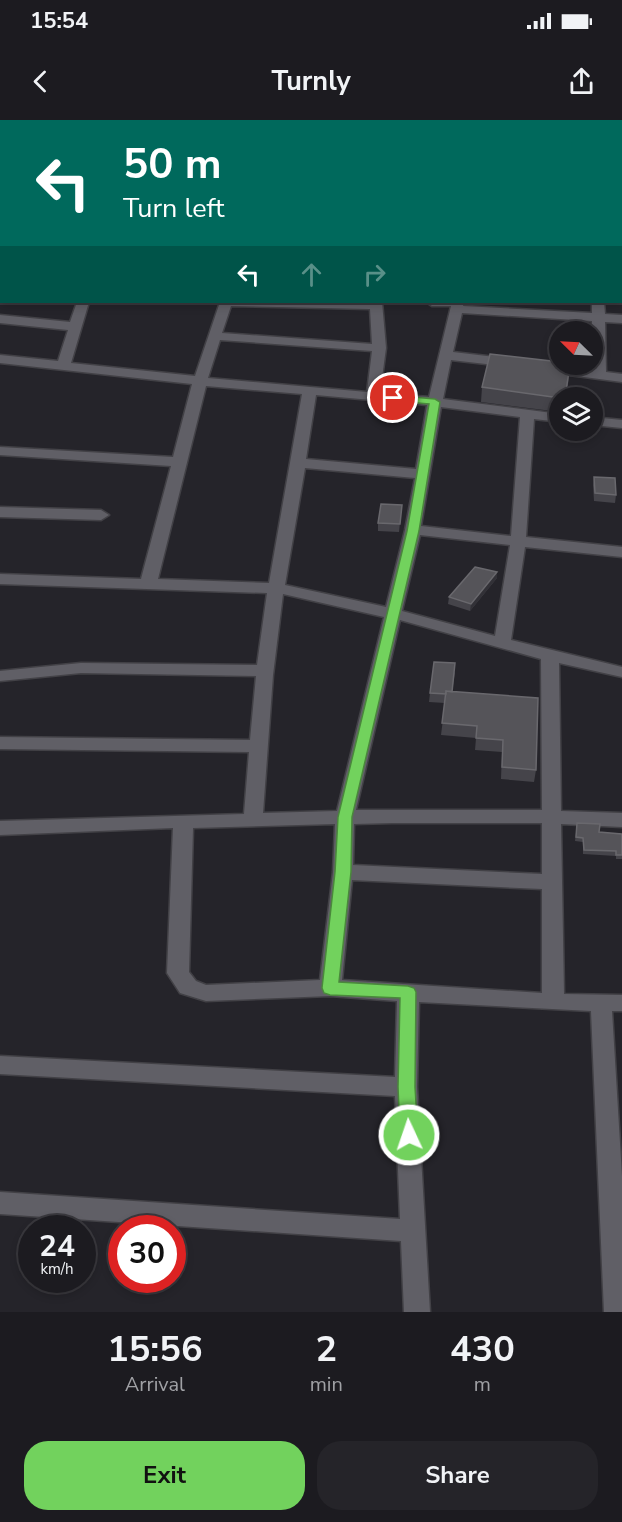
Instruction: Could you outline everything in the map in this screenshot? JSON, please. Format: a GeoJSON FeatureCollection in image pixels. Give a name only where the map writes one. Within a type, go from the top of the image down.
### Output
{"type":"FeatureCollection","features":[{"type":"Feature","properties":{"kind":"street"},"geometry":{"type":"LineString","coordinates":[[63,366],[83,303]]}},
{"type":"Feature","properties":{"kind":"street"},"geometry":{"type":"LineString","coordinates":[[148,585],[200,381],[226,303]]}},
{"type":"Feature","properties":{"kind":"street"},"geometry":{"type":"LineString","coordinates":[[373,396],[379,348],[376,303]]}},
{"type":"Feature","properties":{"kind":"street"},"geometry":{"type":"LineString","coordinates":[[440,303],[622,319]]}},
{"type":"Feature","properties":{"kind":"street"},"geometry":{"type":"LineString","coordinates":[[598,303],[598,321]]}},
{"type":"Feature","properties":{"kind":"street"},"geometry":{"type":"LineString","coordinates":[[330,988],[343,872],[345,817],[395,614],[413,531],[435,402],[457,305]]}},
{"type":"Feature","properties":{"kind":"street"},"geometry":{"type":"LineString","coordinates":[[0,320],[77,327]]}},
{"type":"Feature","properties":{"kind":"street"},"geometry":{"type":"LineString","coordinates":[[215,336],[379,348]]}},
{"type":"Feature","properties":{"kind":"street"},"geometry":{"type":"LineString","coordinates":[[446,355],[549,368]]}},
{"type":"Feature","properties":{"kind":"street"},"geometry":{"type":"LineString","coordinates":[[0,359],[200,381],[435,402],[549,417]]}},
{"type":"Feature","properties":{"kind":"street"},"geometry":{"type":"LineString","coordinates":[[603,375],[622,378]]}},
{"type":"Feature","properties":{"kind":"street"},"geometry":{"type":"LineString","coordinates":[[254,820],[265,671],[276,588],[300,462],[310,390]]}},
{"type":"Feature","properties":{"kind":"street"},"geometry":{"type":"LineString","coordinates":[[502,642],[518,541],[527,414]]}},
{"type":"Feature","properties":{"kind":"street"},"geometry":{"type":"LineString","coordinates":[[603,422],[622,424]]}},
{"type":"Feature","properties":{"kind":"street"},"geometry":{"type":"LineString","coordinates":[[0,451],[180,462]]}},
{"type":"Feature","properties":{"kind":"street"},"geometry":{"type":"LineString","coordinates":[[300,462],[423,474]]}},
{"type":"Feature","properties":{"kind":"street"},"geometry":{"type":"LineString","coordinates":[[0,512],[101,515]]}},
{"type":"Feature","properties":{"kind":"street"},"geometry":{"type":"LineString","coordinates":[[413,531],[622,552]]}},
{"type":"Feature","properties":{"kind":"street"},"geometry":{"type":"LineString","coordinates":[[0,579],[276,588],[395,614],[550,656],[622,672]]}},
{"type":"Feature","properties":{"kind":"street"},"geometry":{"type":"LineString","coordinates":[[550,656],[553,1002]]}},
{"type":"Feature","properties":{"kind":"street"},"geometry":{"type":"LineString","coordinates":[[0,676],[81,668],[265,671]]}},
{"type":"Feature","properties":{"kind":"street"},"geometry":{"type":"LineString","coordinates":[[0,743],[258,746]]}},
{"type":"Feature","properties":{"kind":"street"},"geometry":{"type":"LineString","coordinates":[[0,828],[94,822],[345,817],[551,816],[622,820]]}},
{"type":"Feature","properties":{"kind":"street"},"geometry":{"type":"LineString","coordinates":[[183,821],[178,973],[188,987],[206,993],[330,988],[553,1002],[611,1003],[618,1312]]}},
{"type":"Feature","properties":{"kind":"street"},"geometry":{"type":"LineString","coordinates":[[343,872],[553,882]]}},
{"type":"Feature","properties":{"kind":"street"},"geometry":{"type":"LineString","coordinates":[[408,992],[406,1087],[417,1312]]}},
{"type":"Feature","properties":{"kind":"street"},"geometry":{"type":"LineString","coordinates":[[0,1065],[406,1087]]}},
{"type":"Feature","properties":{"kind":"street"},"geometry":{"type":"LineString","coordinates":[[0,1203],[414,1231]]}},
{"type":"Feature","properties":{"kind":"building"},"geometry":{"type":"Polygon","coordinates":[[[490,354],[549,361],[549,375],[568,375],[567,387],[549,387],[549,396],[482,387],[490,354]]]}},
{"type":"Feature","properties":{"kind":"building"},"geometry":{"type":"Polygon","coordinates":[[[594,477],[615,478],[616,495],[595,493],[594,477]]]}},
{"type":"Feature","properties":{"kind":"building"},"geometry":{"type":"Polygon","coordinates":[[[381,504],[402,505],[400,524],[378,523],[381,504]]]}},
{"type":"Feature","properties":{"kind":"building"},"geometry":{"type":"Polygon","coordinates":[[[475,567],[497,572],[471,604],[449,597],[475,567]]]}},
{"type":"Feature","properties":{"kind":"building"},"geometry":{"type":"Polygon","coordinates":[[[434,662],[455,663],[452,692],[430,693],[434,662]]]}},
{"type":"Feature","properties":{"kind":"building"},"geometry":{"type":"Polygon","coordinates":[[[446,691],[538,698],[536,770],[502,767],[503,740],[476,738],[477,726],[442,723],[446,691]]]}},
{"type":"Feature","properties":{"kind":"building"},"geometry":{"type":"Polygon","coordinates":[[[577,823],[600,824],[599,832],[622,834],[622,855],[616,855],[616,851],[584,850],[583,838],[576,837],[577,823]]]}},
{"type":"Feature","properties":{"kind":"route"},"geometry":{"type":"LineString","coordinates":[[393,398],[435,402],[413,531],[395,614],[345,817],[343,872],[330,988],[408,992],[406,1087],[409,1135]]}}]}
